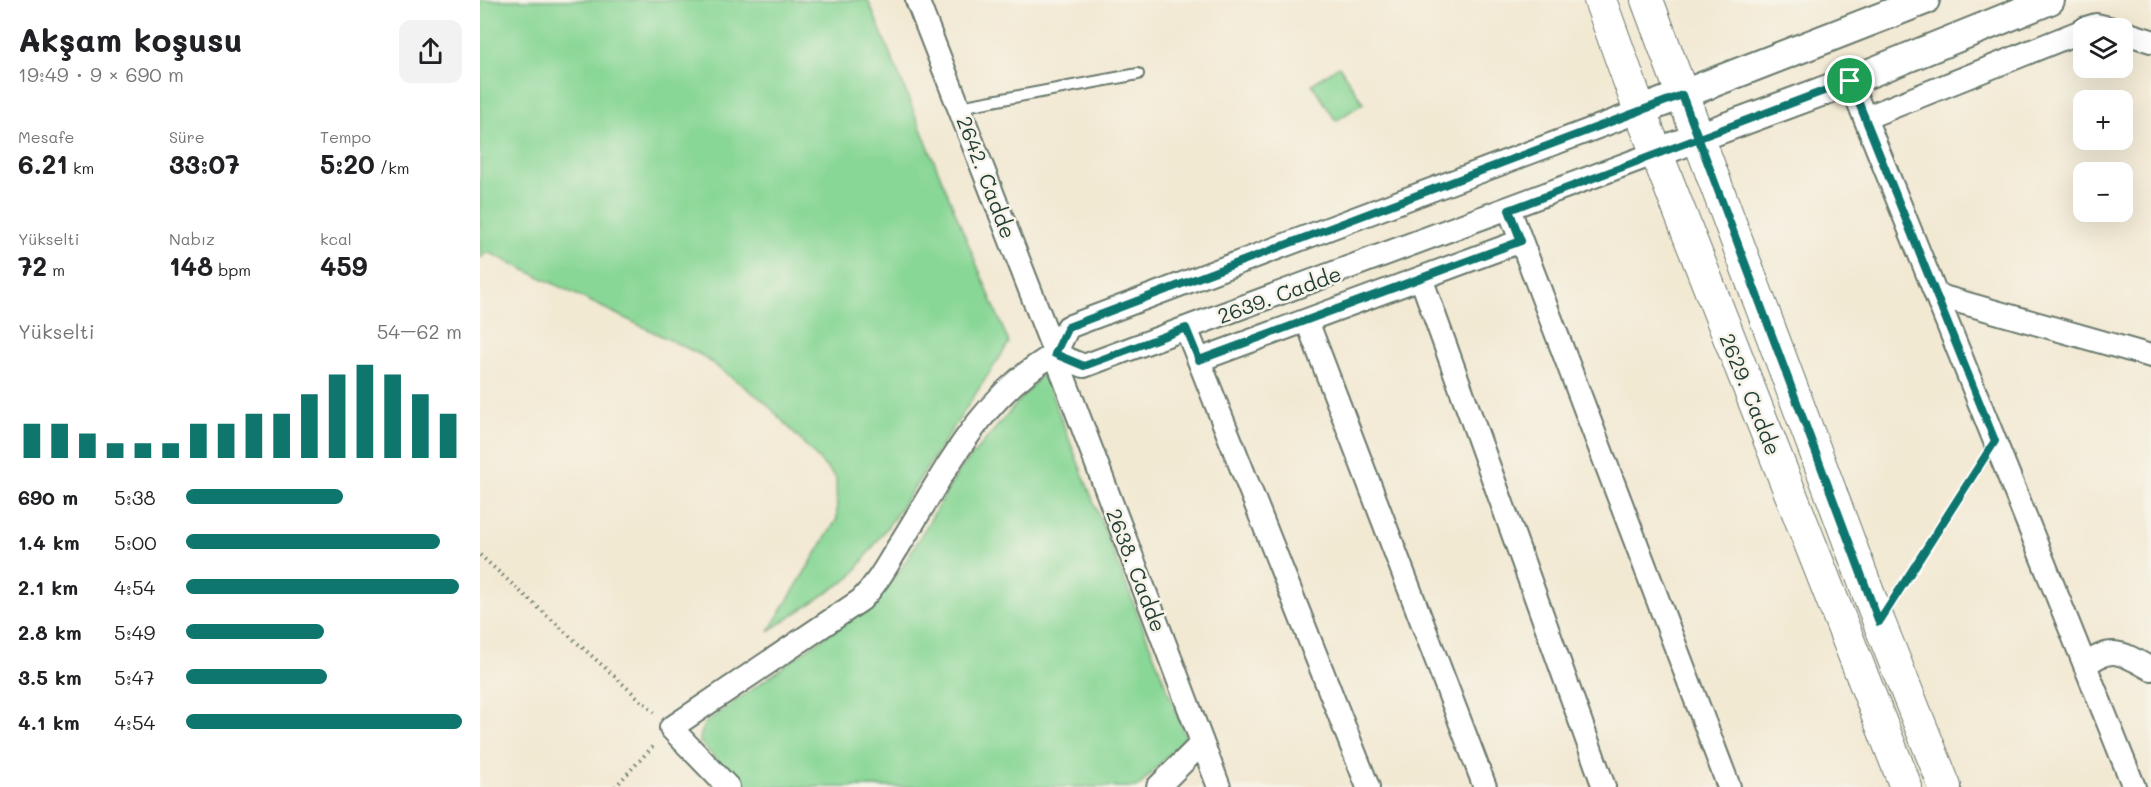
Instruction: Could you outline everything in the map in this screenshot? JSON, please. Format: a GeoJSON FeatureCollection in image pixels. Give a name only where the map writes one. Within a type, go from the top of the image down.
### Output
{"type":"FeatureCollection","features":[{"type":"Feature","properties":{"kind":"main road","name":"2629. Cadde"},"geometry":{"type":"LineString","coordinates":[[1600,0],[1656,153],[1906,787]]}},
{"type":"Feature","properties":{"kind":"main road","name":"2629. Cadde"},"geometry":{"type":"LineString","coordinates":[[1647,0],[1879,622],[1944,787]]}},
{"type":"Feature","properties":{"kind":"street","name":"2642. Cadde"},"geometry":{"type":"LineString","coordinates":[[917,0],[1055,354]]}},
{"type":"Feature","properties":{"kind":"street","name":"2639. Cadde"},"geometry":{"type":"LineString","coordinates":[[1925,0],[1682,95],[1068,327],[1055,354],[1084,366],[1509,210],[1850,81],[2050,0]]}},
{"type":"Feature","properties":{"kind":"street"},"geometry":{"type":"LineString","coordinates":[[1865,118],[2073,34]]}},
{"type":"Feature","properties":{"kind":"street"},"geometry":{"type":"LineString","coordinates":[[2133,35],[2151,41]]}},
{"type":"Feature","properties":{"kind":"street"},"geometry":{"type":"LineString","coordinates":[[1850,81],[2134,787]]}},
{"type":"Feature","properties":{"kind":"street"},"geometry":{"type":"LineString","coordinates":[[1509,210],[1729,787]]}},
{"type":"Feature","properties":{"kind":"street"},"geometry":{"type":"LineString","coordinates":[[1199,360],[1521,241]]}},
{"type":"Feature","properties":{"kind":"street"},"geometry":{"type":"LineString","coordinates":[[1421,278],[1604,787]]}},
{"type":"Feature","properties":{"kind":"street"},"geometry":{"type":"LineString","coordinates":[[1936,295],[2151,356]]}},
{"type":"Feature","properties":{"kind":"street"},"geometry":{"type":"LineString","coordinates":[[1307,321],[1485,787]]}},
{"type":"Feature","properties":{"kind":"street"},"geometry":{"type":"LineString","coordinates":[[1186,328],[1368,787]]}},
{"type":"Feature","properties":{"kind":"street"},"geometry":{"type":"LineString","coordinates":[[728,787],[671,728],[861,600],[880,577],[966,438],[1020,376],[1055,354]]}},
{"type":"Feature","properties":{"kind":"street","name":"2638. Cadde"},"geometry":{"type":"LineString","coordinates":[[1055,354],[1219,787]]}},
{"type":"Feature","properties":{"kind":"street"},"geometry":{"type":"LineString","coordinates":[[2085,666],[2101,656],[2122,653],[2151,669]]}},
{"type":"Feature","properties":{"kind":"street"},"geometry":{"type":"LineString","coordinates":[[1158,787],[1202,742]]}},
{"type":"Feature","properties":{"kind":"lane"},"geometry":{"type":"LineString","coordinates":[[960,107],[1138,74]]}},
{"type":"Feature","properties":{"kind":"path"},"geometry":{"type":"LineString","coordinates":[[1879,622],[1995,441]]}},
{"type":"Feature","properties":{"kind":"path"},"geometry":{"type":"LineString","coordinates":[[480,555],[671,728],[615,787]]}},
{"type":"Feature","properties":{"kind":"green space"},"geometry":{"type":"Polygon","coordinates":[[[480,0],[868,0],[1009,343],[896,515],[851,577],[769,631],[837,519],[836,478],[765,402],[701,355],[488,252],[480,258],[480,0]]]}},
{"type":"Feature","properties":{"kind":"green space"},"geometry":{"type":"Polygon","coordinates":[[[1339,66],[1363,103],[1336,121],[1312,84],[1339,66]]]}},
{"type":"Feature","properties":{"kind":"green space"},"geometry":{"type":"Polygon","coordinates":[[[1043,373],[1186,737],[1138,787],[742,787],[699,741],[704,724],[859,612],[900,571],[959,471],[1043,373]]]}},
{"type":"Feature","properties":{"kind":"route"},"geometry":{"type":"LineString","coordinates":[[1850,81],[1698,137],[1509,210],[1521,241],[1199,360],[1186,328],[1084,366],[1055,354],[1068,327],[1682,95],[1698,137],[1879,622],[1995,441],[1850,81]]}}]}
